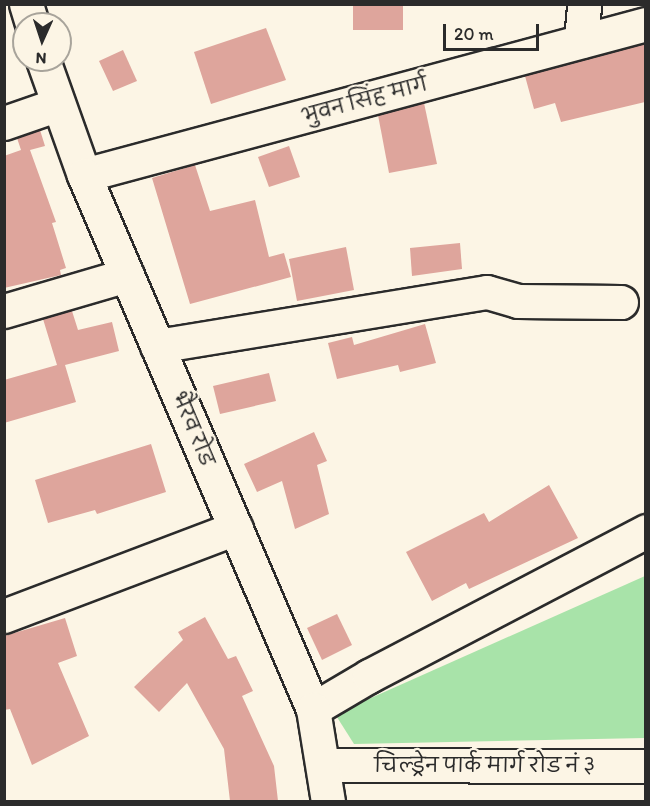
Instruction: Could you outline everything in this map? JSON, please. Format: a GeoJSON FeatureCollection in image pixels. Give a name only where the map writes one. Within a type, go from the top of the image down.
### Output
{"type":"FeatureCollection","features":[{"type":"Feature","properties":{"kind":"street"},"geometry":{"type":"LineString","coordinates":[[581,41],[584,4]]}},
{"type":"Feature","properties":{"kind":"street","name":"भुवन सिंह मार्ग"},"geometry":{"type":"LineString","coordinates":[[84,175],[645,24]]}},
{"type":"Feature","properties":{"kind":"street","name":"भैरव रोड"},"geometry":{"type":"LineString","coordinates":[[46,72],[56,105],[84,175],[313,709],[325,765],[328,801]]}},
{"type":"Feature","properties":{"kind":"street"},"geometry":{"type":"LineString","coordinates":[[4,123],[56,105]]}},
{"type":"Feature","properties":{"kind":"street"},"geometry":{"type":"LineString","coordinates":[[4,311],[127,275]]}},
{"type":"Feature","properties":{"kind":"street"},"geometry":{"type":"LineString","coordinates":[[157,346],[487,292],[518,302],[621,302]]}},
{"type":"Feature","properties":{"kind":"street"},"geometry":{"type":"LineString","coordinates":[[4,616],[236,528]]}},
{"type":"Feature","properties":{"kind":"street"},"geometry":{"type":"LineString","coordinates":[[313,709],[369,676],[645,531]]}},
{"type":"Feature","properties":{"kind":"street","name":"चिल्ड्रेन पार्क मार्ग रोड नं ३"},"geometry":{"type":"LineString","coordinates":[[325,765],[645,766]]}},
{"type":"Feature","properties":{"kind":"green space"},"geometry":{"type":"Polygon","coordinates":[[[645,576],[645,738],[354,744],[335,714],[645,576]]]}},
{"type":"Feature","properties":{"kind":"building"},"geometry":{"type":"Polygon","coordinates":[[[353,4],[403,4],[403,30],[353,30],[353,4]]]}},
{"type":"Feature","properties":{"kind":"building"},"geometry":{"type":"Polygon","coordinates":[[[266,28],[286,80],[211,104],[194,52],[266,28]]]}},
{"type":"Feature","properties":{"kind":"building"},"geometry":{"type":"Polygon","coordinates":[[[645,44],[645,102],[561,122],[555,103],[534,109],[525,76],[645,44]]]}},
{"type":"Feature","properties":{"kind":"building"},"geometry":{"type":"Polygon","coordinates":[[[123,50],[137,81],[113,91],[99,61],[123,50]]]}},
{"type":"Feature","properties":{"kind":"building"},"geometry":{"type":"Polygon","coordinates":[[[424,103],[437,164],[389,173],[378,115],[424,103]]]}},
{"type":"Feature","properties":{"kind":"building"},"geometry":{"type":"Polygon","coordinates":[[[40,130],[45,146],[30,150],[56,222],[52,223],[66,268],[60,270],[61,275],[4,288],[4,156],[21,150],[17,138],[40,130]]]}},
{"type":"Feature","properties":{"kind":"building"},"geometry":{"type":"Polygon","coordinates":[[[289,146],[300,177],[269,187],[258,157],[289,146]]]}},
{"type":"Feature","properties":{"kind":"building"},"geometry":{"type":"Polygon","coordinates":[[[195,165],[210,211],[255,200],[269,257],[284,253],[291,277],[190,304],[152,178],[195,165]]]}},
{"type":"Feature","properties":{"kind":"building"},"geometry":{"type":"Polygon","coordinates":[[[460,243],[462,269],[412,276],[410,248],[460,243]]]}},
{"type":"Feature","properties":{"kind":"building"},"geometry":{"type":"Polygon","coordinates":[[[346,247],[354,290],[297,301],[289,259],[346,247]]]}},
{"type":"Feature","properties":{"kind":"building"},"geometry":{"type":"Polygon","coordinates":[[[72,311],[78,330],[112,322],[119,351],[65,365],[76,402],[4,423],[4,380],[57,365],[43,319],[72,311]]]}},
{"type":"Feature","properties":{"kind":"building"},"geometry":{"type":"Polygon","coordinates":[[[425,324],[436,363],[400,372],[398,365],[337,379],[328,343],[352,337],[354,345],[425,324]]]}},
{"type":"Feature","properties":{"kind":"building"},"geometry":{"type":"Polygon","coordinates":[[[269,373],[276,401],[220,414],[213,386],[269,373]]]}},
{"type":"Feature","properties":{"kind":"building"},"geometry":{"type":"Polygon","coordinates":[[[314,432],[327,461],[317,465],[329,514],[295,529],[282,481],[257,492],[244,464],[314,432]]]}},
{"type":"Feature","properties":{"kind":"building"},"geometry":{"type":"Polygon","coordinates":[[[151,444],[166,492],[97,514],[95,510],[48,523],[35,480],[151,444]]]}},
{"type":"Feature","properties":{"kind":"building"},"geometry":{"type":"Polygon","coordinates":[[[549,485],[578,538],[469,589],[466,583],[432,601],[406,552],[484,513],[489,522],[549,485]]]}},
{"type":"Feature","properties":{"kind":"building"},"geometry":{"type":"Polygon","coordinates":[[[337,614],[352,645],[322,660],[307,628],[337,614]]]}},
{"type":"Feature","properties":{"kind":"building"},"geometry":{"type":"Polygon","coordinates":[[[205,617],[228,659],[236,656],[253,691],[242,696],[274,766],[278,801],[230,801],[224,749],[187,683],[159,712],[134,687],[183,640],[178,632],[205,617]]]}},
{"type":"Feature","properties":{"kind":"building"},"geometry":{"type":"Polygon","coordinates":[[[65,618],[77,656],[58,663],[89,736],[32,765],[10,709],[4,710],[4,636],[65,618]]]}}]}
